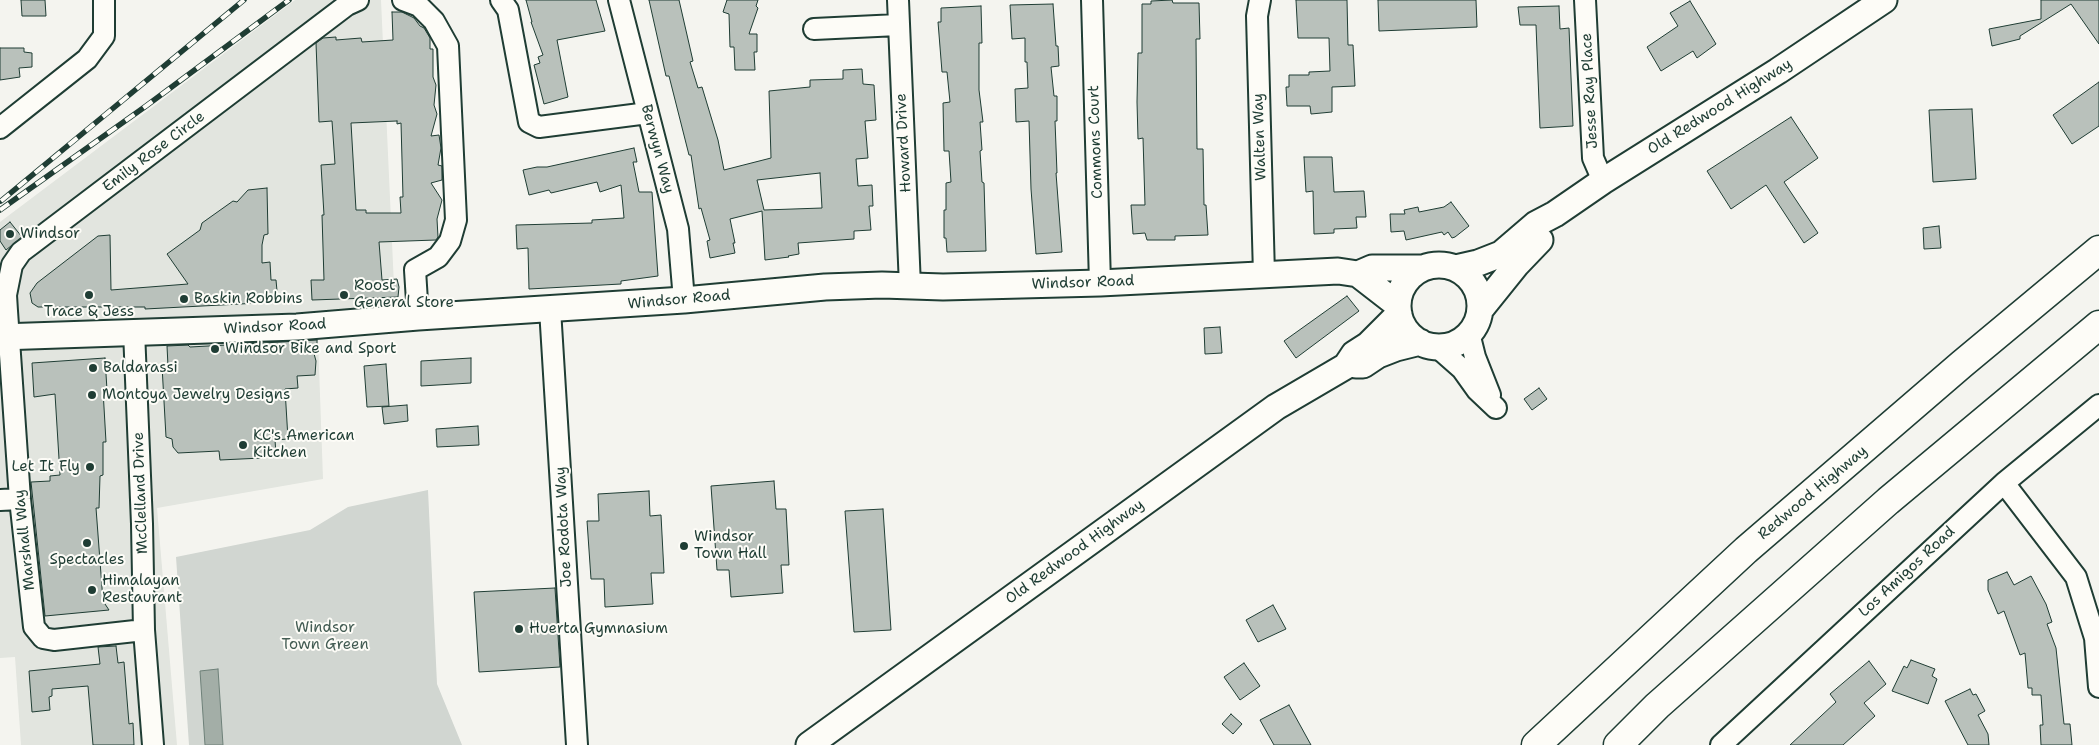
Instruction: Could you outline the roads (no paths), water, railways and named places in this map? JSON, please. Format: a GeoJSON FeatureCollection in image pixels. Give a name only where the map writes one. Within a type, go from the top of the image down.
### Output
{"type":"FeatureCollection","features":[{"type":"Feature","properties":{"kind":"highway","name":"Redwood Highway"},"geometry":{"type":"LineString","coordinates":[[1536,745],[1746,550],[2099,250]]}},
{"type":"Feature","properties":{"kind":"highway"},"geometry":{"type":"LineString","coordinates":[[1618,745],[1657,706],[1888,501],[2099,325]]}},
{"type":"Feature","properties":{"kind":"main road","name":"Old Redwood Highway"},"geometry":{"type":"LineString","coordinates":[[1456,268],[1478,263],[1501,254],[1536,224],[1555,214],[1603,181],[1778,71],[1868,5]]}},
{"type":"Feature","properties":{"kind":"main road","name":"Old Redwood Highway"},"geometry":{"type":"LineString","coordinates":[[1480,310],[1516,264],[1544,236],[1555,214]]}},
{"type":"Feature","properties":{"kind":"main road"},"geometry":{"type":"LineString","coordinates":[[1445,265],[1456,268],[1475,285],[1479,297],[1480,310],[1478,320],[1463,340],[1450,345],[1428,345],[1411,335],[1403,325],[1399,310],[1400,294],[1405,283],[1413,274],[1423,268],[1445,265]]}},
{"type":"Feature","properties":{"kind":"main road","name":"Windsor Road"},"geometry":{"type":"LineString","coordinates":[[4,337],[134,331],[297,327],[418,317],[684,300],[825,287],[943,287],[1100,283],[1338,271],[1358,274],[1372,268],[1423,268]]}},
{"type":"Feature","properties":{"kind":"main road"},"geometry":{"type":"LineString","coordinates":[[1358,274],[1399,310]]}},
{"type":"Feature","properties":{"kind":"main road","name":"Old Redwood Highway"},"geometry":{"type":"LineString","coordinates":[[1346,366],[1354,354],[1368,345],[1399,310]]}},
{"type":"Feature","properties":{"kind":"main road","name":"Old Redwood Highway"},"geometry":{"type":"LineString","coordinates":[[809,745],[1276,407],[1346,366],[1363,364],[1387,351],[1428,345]]}},
{"type":"Feature","properties":{"kind":"street"},"geometry":{"type":"LineString","coordinates":[[0,128],[87,59],[104,36],[104,0]]}},
{"type":"Feature","properties":{"kind":"street","name":"Emily Rose Circle"},"geometry":{"type":"LineString","coordinates":[[4,337],[8,279],[12,265],[21,252],[340,10],[358,0]]}},
{"type":"Feature","properties":{"kind":"street"},"geometry":{"type":"LineString","coordinates":[[403,0],[419,6],[434,21],[448,46],[456,211],[456,220],[450,241],[438,257],[415,270],[418,317]]}},
{"type":"Feature","properties":{"kind":"street"},"geometry":{"type":"LineString","coordinates":[[501,0],[508,10],[528,122],[539,127],[648,113]]}},
{"type":"Feature","properties":{"kind":"street","name":"Berwyn Way"},"geometry":{"type":"LineString","coordinates":[[620,0],[678,229],[684,300]]}},
{"type":"Feature","properties":{"kind":"street","name":"Howard Drive"},"geometry":{"type":"LineString","coordinates":[[898,0],[910,286]]}},
{"type":"Feature","properties":{"kind":"street","name":"Commons Court"},"geometry":{"type":"LineString","coordinates":[[1092,0],[1100,283]]}},
{"type":"Feature","properties":{"kind":"street","name":"Walten Way"},"geometry":{"type":"LineString","coordinates":[[1260,0],[1257,16],[1264,275]]}},
{"type":"Feature","properties":{"kind":"street","name":"Jesse Ray Place"},"geometry":{"type":"LineString","coordinates":[[1585,0],[1593,158],[1603,181]]}},
{"type":"Feature","properties":{"kind":"street"},"geometry":{"type":"LineString","coordinates":[[814,29],[898,25]]}},
{"type":"Feature","properties":{"kind":"street","name":"Joe Rodota Way"},"geometry":{"type":"LineString","coordinates":[[550,309],[577,745]]}},
{"type":"Feature","properties":{"kind":"street","name":"McClelland Drive"},"geometry":{"type":"LineString","coordinates":[[134,331],[142,524],[144,630],[153,745]]}},
{"type":"Feature","properties":{"kind":"street"},"geometry":{"type":"LineString","coordinates":[[1428,345],[1462,369],[1477,390],[1496,408],[1474,357],[1468,333]]}},
{"type":"Feature","properties":{"kind":"street","name":"Marshall Way"},"geometry":{"type":"LineString","coordinates":[[4,337],[34,627],[43,638],[54,640],[144,630]]}},
{"type":"Feature","properties":{"kind":"street","name":"Los Amigos Road"},"geometry":{"type":"LineString","coordinates":[[1720,745],[2004,483],[2099,406]]}},
{"type":"Feature","properties":{"kind":"street"},"geometry":{"type":"LineString","coordinates":[[2004,483],[2076,577],[2095,638],[2099,687]]}},
{"type":"Feature","properties":{"kind":"street"},"geometry":{"type":"LineString","coordinates":[[0,500],[20,499]]}},
{"type":"Feature","properties":{"kind":"railway"},"geometry":{"type":"LineString","coordinates":[[1,201],[244,0]]}},
{"type":"Feature","properties":{"kind":"railway"},"geometry":{"type":"LineString","coordinates":[[0,210],[146,106],[289,0]]}},
{"type":"Feature","properties":{"kind":"place","name":"Windsor"},"geometry":{"type":"Point","coordinates":[10,234]}},
{"type":"Feature","properties":{"kind":"place","name":"Trace & Jess"},"geometry":{"type":"Point","coordinates":[89,295]}},
{"type":"Feature","properties":{"kind":"place","name":"Roost General Store"},"geometry":{"type":"Point","coordinates":[344,295]}},
{"type":"Feature","properties":{"kind":"place","name":"Baskin Robbins"},"geometry":{"type":"Point","coordinates":[184,299]}},
{"type":"Feature","properties":{"kind":"place","name":"Windsor Bike and Sport"},"geometry":{"type":"Point","coordinates":[215,349]}},
{"type":"Feature","properties":{"kind":"place","name":"Baldarassi"},"geometry":{"type":"Point","coordinates":[93,368]}},
{"type":"Feature","properties":{"kind":"place","name":"Montoya Jewelry Designs"},"geometry":{"type":"Point","coordinates":[92,395]}},
{"type":"Feature","properties":{"kind":"place","name":"KC's American Kitchen"},"geometry":{"type":"Point","coordinates":[243,445]}},
{"type":"Feature","properties":{"kind":"place","name":"Let It Fly"},"geometry":{"type":"Point","coordinates":[90,467]}},
{"type":"Feature","properties":{"kind":"place","name":"Spectacles"},"geometry":{"type":"Point","coordinates":[87,543]}},
{"type":"Feature","properties":{"kind":"place","name":"Windsor Town Hall"},"geometry":{"type":"Point","coordinates":[684,546]}},
{"type":"Feature","properties":{"kind":"place","name":"Himalayan Restaurant"},"geometry":{"type":"Point","coordinates":[92,590]}},
{"type":"Feature","properties":{"kind":"place","name":"Huerta Gymnasium"},"geometry":{"type":"Point","coordinates":[519,629]}},
{"type":"Feature","properties":{"kind":"park label","name":"Windsor Town Green"},"geometry":{"type":"Point","coordinates":[325,636]}}]}
